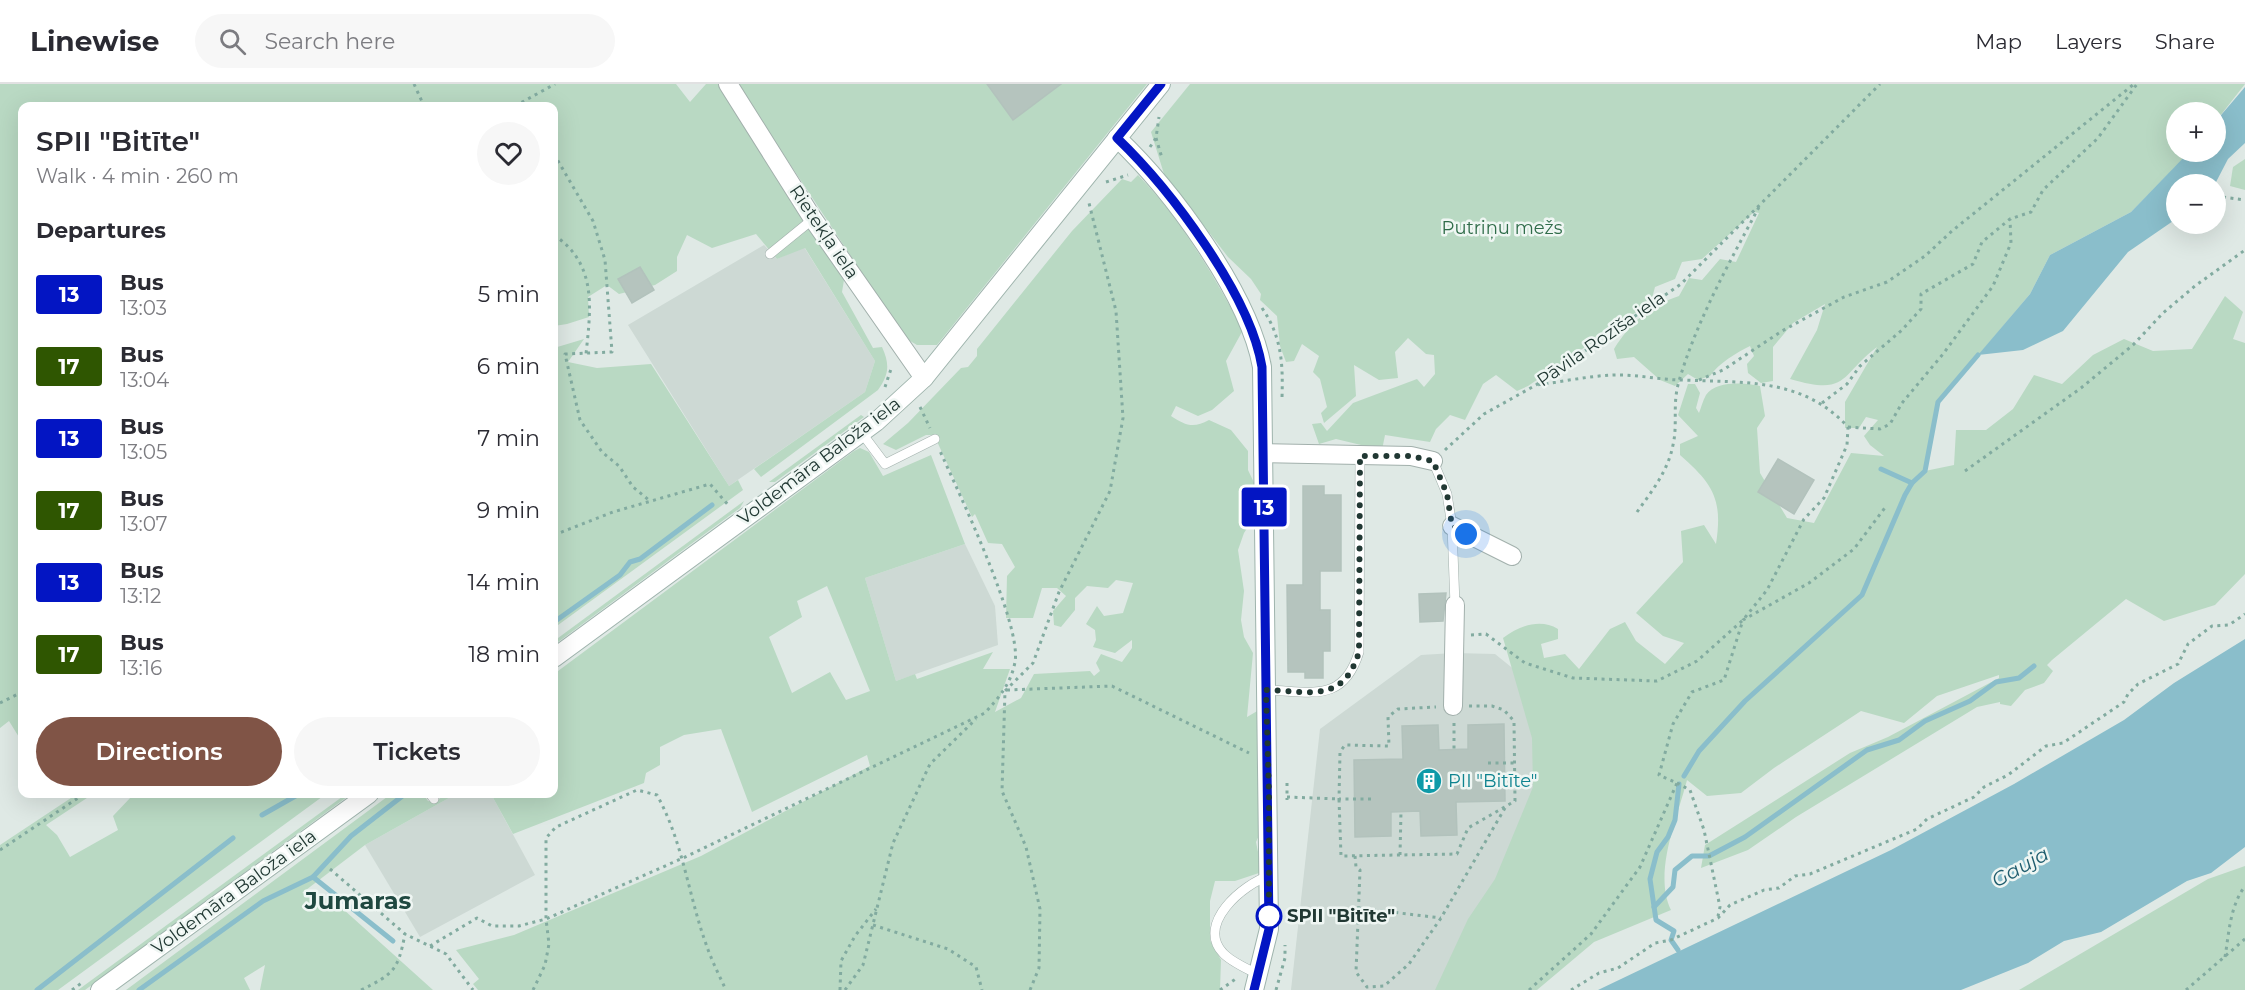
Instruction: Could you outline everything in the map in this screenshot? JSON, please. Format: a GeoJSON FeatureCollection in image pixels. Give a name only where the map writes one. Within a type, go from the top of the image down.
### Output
{"type":"FeatureCollection","features":[{"type":"Feature","properties":{"kind":"street","name":"Rietekļa iela"},"geometry":{"type":"LineString","coordinates":[[728,84],[813,219],[924,378]]}},
{"type":"Feature","properties":{"kind":"street","name":"Voldemāra Baloža iela"},"geometry":{"type":"LineString","coordinates":[[558,655],[876,422],[924,378],[1161,84]]}},
{"type":"Feature","properties":{"kind":"street"},"geometry":{"type":"LineString","coordinates":[[1117,138],[1155,176],[1237,295],[1258,343],[1262,367],[1269,929],[1253,977]]}},
{"type":"Feature","properties":{"kind":"street"},"geometry":{"type":"LineString","coordinates":[[1263,453],[1411,456],[1433,461]]}},
{"type":"Feature","properties":{"kind":"street"},"geometry":{"type":"LineString","coordinates":[[1452,526],[1512,556]]}},
{"type":"Feature","properties":{"kind":"street"},"geometry":{"type":"LineString","coordinates":[[1453,706],[1455,605]]}},
{"type":"Feature","properties":{"kind":"street","name":"Voldemāra Baloža iela"},"geometry":{"type":"LineString","coordinates":[[100,990],[364,798]]}},
{"type":"Feature","properties":{"kind":"lane"},"geometry":{"type":"LineString","coordinates":[[770,254],[813,219]]}},
{"type":"Feature","properties":{"kind":"lane"},"geometry":{"type":"LineString","coordinates":[[861,432],[885,464],[935,439]]}},
{"type":"Feature","properties":{"kind":"lane"},"geometry":{"type":"LineString","coordinates":[[1266,690],[1332,689],[1342,684],[1353,672],[1359,652],[1360,456]]}},
{"type":"Feature","properties":{"kind":"lane"},"geometry":{"type":"LineString","coordinates":[[1433,461],[1447,494],[1452,526],[1455,605]]}},
{"type":"Feature","properties":{"kind":"lane"},"geometry":{"type":"LineString","coordinates":[[1253,977],[1222,953],[1217,941],[1216,928],[1224,908],[1234,897],[1252,881],[1269,876]]}},
{"type":"Feature","properties":{"kind":"path"},"geometry":{"type":"LineString","coordinates":[[414,84],[422,102]]}},
{"type":"Feature","properties":{"kind":"path"},"geometry":{"type":"LineString","coordinates":[[523,102],[555,84]]}},
{"type":"Feature","properties":{"kind":"path","name":"Pāvila Rozīša iela"},"geometry":{"type":"LineString","coordinates":[[1433,461],[1484,414],[1536,385],[1681,284],[1880,84]]}},
{"type":"Feature","properties":{"kind":"path"},"geometry":{"type":"LineString","coordinates":[[1822,403],[1847,384],[1860,366],[1902,330],[1920,309],[1921,294],[1973,264],[1982,242],[2010,219],[2019,218],[2031,212],[2043,190],[2098,138],[2135,84]]}},
{"type":"Feature","properties":{"kind":"path"},"geometry":{"type":"LineString","coordinates":[[1697,381],[1723,370],[1782,331],[1844,297],[1887,282],[1925,256],[1960,224],[2135,84]]}},
{"type":"Feature","properties":{"kind":"path"},"geometry":{"type":"LineString","coordinates":[[1151,145],[1156,138],[1158,118],[1165,109]]}},
{"type":"Feature","properties":{"kind":"path"},"geometry":{"type":"LineString","coordinates":[[558,161],[593,220],[605,260],[612,352],[565,354],[580,420],[602,452],[619,466],[633,487],[650,501]]}},
{"type":"Feature","properties":{"kind":"path"},"geometry":{"type":"LineString","coordinates":[[2226,197],[2245,200]]}},
{"type":"Feature","properties":{"kind":"path"},"geometry":{"type":"LineString","coordinates":[[845,990],[863,965],[893,843],[930,764],[968,725],[985,713],[1033,663],[1059,592],[1110,491],[1123,418],[1116,311],[1089,203]]}},
{"type":"Feature","properties":{"kind":"path"},"geometry":{"type":"LineString","coordinates":[[1637,513],[1662,477],[1674,444],[1673,407],[1679,380],[1713,292],[1761,204]]}},
{"type":"Feature","properties":{"kind":"path"},"geometry":{"type":"LineString","coordinates":[[1536,385],[1612,375],[1697,381],[1741,381],[1786,388],[1822,403],[1848,427],[1880,429],[1890,424],[1902,403],[1943,354],[1993,286],[2011,243],[2010,219]]}},
{"type":"Feature","properties":{"kind":"path"},"geometry":{"type":"LineString","coordinates":[[558,238],[570,246],[585,270],[591,311],[586,354]]}},
{"type":"Feature","properties":{"kind":"path"},"geometry":{"type":"LineString","coordinates":[[1965,471],[2082,388],[2133,345],[2163,313],[2195,286],[2245,250]]}},
{"type":"Feature","properties":{"kind":"path"},"geometry":{"type":"LineString","coordinates":[[881,392],[893,368],[891,362]]}},
{"type":"Feature","properties":{"kind":"path"},"geometry":{"type":"LineString","coordinates":[[920,407],[1007,607],[1016,660],[1005,690],[1002,791],[1026,847],[1040,909],[1039,968],[1030,990]]}},
{"type":"Feature","properties":{"kind":"path"},"geometry":{"type":"LineString","coordinates":[[1455,635],[1486,634],[1525,663],[1573,678],[1657,681],[1697,661],[1743,620],[1767,590],[1804,519],[1824,498],[1847,445],[1848,427]]}},
{"type":"Feature","properties":{"kind":"path"},"geometry":{"type":"LineString","coordinates":[[558,533],[613,512],[710,484],[729,506]]}},
{"type":"Feature","properties":{"kind":"path"},"geometry":{"type":"LineString","coordinates":[[1718,918],[1720,907],[1704,830],[1690,790],[1659,775],[1673,724],[1692,692],[1724,680],[1743,620],[1809,583],[1854,549],[1887,505]]}},
{"type":"Feature","properties":{"kind":"path"},"geometry":{"type":"LineString","coordinates":[[1571,990],[1599,973],[1618,968],[1655,943],[1671,940],[1718,918],[1730,905],[1764,890],[1779,888],[1795,876],[1810,874],[1917,829],[1927,819],[1974,797],[1984,786],[2008,775],[2046,746],[2063,743],[2124,702],[2128,694],[2148,677],[2178,664],[2188,644],[2212,626],[2229,625],[2245,615]]}},
{"type":"Feature","properties":{"kind":"path"},"geometry":{"type":"LineString","coordinates":[[1005,690],[1112,686],[1268,762]]}},
{"type":"Feature","properties":{"kind":"path"},"geometry":{"type":"LineString","coordinates":[[0,704],[18,694]]}},
{"type":"Feature","properties":{"kind":"path"},"geometry":{"type":"LineString","coordinates":[[1453,706],[1454,750]]}},
{"type":"Feature","properties":{"kind":"path"},"geometry":{"type":"LineString","coordinates":[[1492,706],[1504,710],[1514,721],[1515,763],[1515,801],[1468,828],[1457,854],[1341,856],[1340,752],[1346,745],[1389,746],[1388,717],[1398,709],[1492,706]]}},
{"type":"Feature","properties":{"kind":"path"},"geometry":{"type":"LineString","coordinates":[[430,946],[477,918],[492,926],[519,926],[546,919],[683,858],[985,713]]}},
{"type":"Feature","properties":{"kind":"path"},"geometry":{"type":"LineString","coordinates":[[1488,763],[1515,763]]}},
{"type":"Feature","properties":{"kind":"path"},"geometry":{"type":"LineString","coordinates":[[1529,990],[1592,934],[1640,867],[1677,783]]}},
{"type":"Feature","properties":{"kind":"path"},"geometry":{"type":"LineString","coordinates":[[533,990],[545,964],[549,945],[546,919],[546,838],[556,827],[638,790],[657,795],[683,858],[706,944],[726,990]]}},
{"type":"Feature","properties":{"kind":"path"},"geometry":{"type":"LineString","coordinates":[[1287,796],[1371,799]]}},
{"type":"Feature","properties":{"kind":"path"},"geometry":{"type":"LineString","coordinates":[[0,850],[78,798]]}},
{"type":"Feature","properties":{"kind":"path"},"geometry":{"type":"LineString","coordinates":[[1355,856],[1356,867],[1360,870],[1356,972],[1367,987],[1384,986],[1409,964],[1442,918],[1506,806]]}},
{"type":"Feature","properties":{"kind":"path"},"geometry":{"type":"LineString","coordinates":[[1400,855],[1401,811]]}},
{"type":"Feature","properties":{"kind":"path"},"geometry":{"type":"LineString","coordinates":[[330,869],[405,934],[446,954],[472,990]]}},
{"type":"Feature","properties":{"kind":"path"},"geometry":{"type":"LineString","coordinates":[[2225,958],[2231,918],[2239,894],[2245,886]]}},
{"type":"Feature","properties":{"kind":"path"},"geometry":{"type":"LineString","coordinates":[[840,990],[841,961],[855,936],[878,907]]}},
{"type":"Feature","properties":{"kind":"path"},"geometry":{"type":"LineString","coordinates":[[1358,908],[1442,918]]}},
{"type":"Feature","properties":{"kind":"path"},"geometry":{"type":"LineString","coordinates":[[873,925],[948,949],[976,967],[982,990]]}},
{"type":"Feature","properties":{"kind":"path"},"geometry":{"type":"LineString","coordinates":[[361,990],[385,978],[399,962],[405,934]]}},
{"type":"Feature","properties":{"kind":"path"},"geometry":{"type":"LineString","coordinates":[[2186,990],[2245,939]]}},
{"type":"Feature","properties":{"kind":"path"},"geometry":{"type":"LineString","coordinates":[[1220,990],[1235,981],[1253,977]]}},
{"type":"Feature","properties":{"kind":"shaded area"},"geometry":{"type":"Polygon","coordinates":[[[764,245],[777,259],[804,247],[875,361],[865,392],[729,486],[628,325],[764,245]]]}},
{"type":"Feature","properties":{"kind":"shaded area"},"geometry":{"type":"Polygon","coordinates":[[[965,544],[995,606],[998,645],[896,681],[865,578],[965,544]]]}},
{"type":"Feature","properties":{"kind":"shaded area"},"geometry":{"type":"Polygon","coordinates":[[[1495,654],[1574,718],[1447,990],[1291,990],[1320,729],[1421,655],[1495,654]]]}},
{"type":"Feature","properties":{"kind":"shaded area"},"geometry":{"type":"Polygon","coordinates":[[[449,798],[493,798],[535,875],[420,937],[365,845],[449,798]]]}},
{"type":"Feature","properties":{"kind":"green space"},"geometry":{"type":"Polygon","coordinates":[[[0,84],[676,84],[690,102],[706,84],[721,84],[844,280],[842,292],[873,348],[882,347],[887,364],[886,374],[878,390],[761,477],[754,469],[865,392],[875,361],[805,248],[777,259],[756,234],[712,248],[687,235],[677,257],[677,271],[655,285],[619,294],[607,285],[588,297],[589,317],[558,325],[558,102],[18,102],[18,736],[9,721],[0,728],[0,84]]]}},
{"type":"Feature","properties":{"kind":"green space"},"geometry":{"type":"Polygon","coordinates":[[[737,84],[987,84],[1013,120],[1061,84],[1147,84],[937,345],[917,345],[905,338],[737,84]]]}},
{"type":"Feature","properties":{"kind":"green space","name":"Putriņu mežs"},"geometry":{"type":"Polygon","coordinates":[[[1190,84],[2245,84],[2226,108],[2226,102],[2166,102],[2166,162],[2180,162],[2131,212],[2050,255],[2030,294],[1939,402],[1925,471],[1954,465],[1956,430],[1986,430],[2013,409],[2034,375],[2062,384],[2093,355],[2124,339],[2153,351],[2192,349],[2225,296],[2243,312],[2233,339],[2245,343],[2245,574],[2215,605],[2164,621],[2126,599],[2052,660],[2047,665],[2053,671],[2044,683],[2025,690],[2011,706],[2000,704],[2000,702],[1977,707],[1796,817],[1748,850],[1701,868],[1705,845],[1850,753],[1888,737],[1999,678],[1999,675],[1937,696],[1904,723],[1861,711],[1774,768],[1741,793],[1707,796],[1687,780],[1666,863],[1664,880],[1671,910],[1594,942],[1537,990],[1435,990],[1468,919],[1495,879],[1533,787],[1532,738],[1503,638],[1530,625],[1551,626],[1558,629],[1558,639],[1541,644],[1544,658],[1565,654],[1579,669],[1610,629],[1625,622],[1636,641],[1665,664],[1684,643],[1663,636],[1636,613],[1683,562],[1681,531],[1704,525],[1716,544],[1718,528],[1716,504],[1708,484],[1680,455],[1680,444],[1698,436],[1678,415],[1688,384],[1695,384],[1700,393],[1696,408],[1699,413],[1706,395],[1717,387],[1739,384],[1760,386],[1765,416],[1757,428],[1760,473],[1787,518],[1814,523],[1851,453],[1884,456],[1870,445],[1864,436],[1878,420],[1866,417],[1859,428],[1845,428],[1845,402],[1877,347],[1841,380],[1833,384],[1809,384],[1790,379],[1817,330],[1825,304],[1793,323],[1773,347],[1773,381],[1761,383],[1748,373],[1747,364],[1754,356],[1750,346],[1723,363],[1710,376],[1698,380],[1688,374],[1675,386],[1660,380],[1634,357],[1617,359],[1614,349],[1642,316],[1679,296],[1689,278],[1702,280],[1720,259],[1736,262],[1759,213],[1754,212],[1702,259],[1682,262],[1675,279],[1655,287],[1651,302],[1528,386],[1517,391],[1496,375],[1483,384],[1465,420],[1450,415],[1436,429],[1430,442],[1385,435],[1382,450],[1336,439],[1319,444],[1312,424],[1321,423],[1327,431],[1353,403],[1417,379],[1424,387],[1435,374],[1434,355],[1426,354],[1408,338],[1395,352],[1398,378],[1379,380],[1354,365],[1356,396],[1324,423],[1321,413],[1327,407],[1320,379],[1313,372],[1319,356],[1302,344],[1294,361],[1286,362],[1280,346],[1277,316],[1260,300],[1261,294],[1251,279],[1228,257],[1164,174],[1151,132],[1190,84]]]}},
{"type":"Feature","properties":{"kind":"green space"},"geometry":{"type":"Polygon","coordinates":[[[2245,159],[2245,190],[2230,186],[2233,167],[2245,159]]]}},
{"type":"Feature","properties":{"kind":"green space"},"geometry":{"type":"Polygon","coordinates":[[[1138,175],[1154,192],[1208,269],[1243,330],[1226,361],[1234,391],[1212,410],[1198,416],[1176,406],[1171,416],[1189,425],[1209,420],[1231,430],[1248,451],[1248,470],[1257,489],[1253,519],[1244,533],[1238,550],[1244,591],[1241,620],[1244,637],[1253,653],[1247,717],[1259,710],[1262,829],[1256,842],[1262,872],[1235,881],[1215,881],[1210,901],[1210,940],[1221,960],[1220,990],[478,990],[473,984],[479,979],[456,950],[514,935],[701,856],[870,766],[867,755],[752,812],[721,729],[684,735],[660,747],[660,765],[646,773],[644,783],[513,834],[493,798],[558,798],[558,671],[854,451],[860,448],[869,452],[883,476],[931,455],[965,544],[865,578],[896,681],[915,674],[917,679],[993,652],[983,669],[1010,669],[995,712],[1021,698],[1034,674],[1090,671],[1094,676],[1100,671],[1096,663],[1101,654],[1122,662],[1132,648],[1132,640],[1115,653],[1093,647],[1096,640],[1095,630],[1086,624],[1097,606],[1104,616],[1123,613],[1133,583],[1116,580],[1108,588],[1087,586],[1075,598],[1075,610],[1061,627],[1054,625],[1053,611],[1066,596],[1057,588],[1042,588],[1033,618],[1006,618],[1007,576],[1015,567],[1002,544],[988,543],[975,514],[972,517],[934,435],[926,435],[896,450],[883,444],[908,423],[961,368],[968,367],[977,356],[977,349],[1072,231],[1122,179],[1131,182],[1138,175]],[[827,586],[797,601],[802,617],[769,637],[792,693],[830,672],[846,700],[870,691],[827,586]]]}},
{"type":"Feature","properties":{"kind":"green space"},"geometry":{"type":"Polygon","coordinates":[[[584,339],[568,362],[597,368],[651,364],[729,486],[738,480],[743,490],[558,625],[558,347],[584,339]]]}},
{"type":"Feature","properties":{"kind":"green space"},"geometry":{"type":"Polygon","coordinates":[[[861,415],[864,417],[775,482],[769,482],[861,415]]]}},
{"type":"Feature","properties":{"kind":"green space"},"geometry":{"type":"Polygon","coordinates":[[[744,501],[740,508],[558,642],[558,638],[744,501]]]}},
{"type":"Feature","properties":{"kind":"green space"},"geometry":{"type":"Polygon","coordinates":[[[71,798],[87,798],[46,825],[57,835],[70,857],[118,830],[113,816],[130,798],[321,798],[58,990],[0,990],[0,845],[71,798]]]}},
{"type":"Feature","properties":{"kind":"green space"},"geometry":{"type":"Polygon","coordinates":[[[341,798],[346,798],[85,990],[78,990],[341,798]]]}},
{"type":"Feature","properties":{"kind":"green space"},"geometry":{"type":"Polygon","coordinates":[[[386,798],[426,798],[434,802],[440,798],[449,798],[365,845],[302,893],[333,900],[433,990],[260,990],[265,965],[244,978],[250,990],[126,990],[386,798]]]}},
{"type":"Feature","properties":{"kind":"green space"},"geometry":{"type":"Polygon","coordinates":[[[2245,866],[2245,990],[2019,990],[2208,879],[2245,866]]]}},
{"type":"Feature","properties":{"kind":"water"},"geometry":{"type":"Polygon","coordinates":[[[2245,87],[2245,143],[2228,159],[2220,174],[2168,174],[2179,162],[2226,162],[2226,109],[2245,87]]]}},
{"type":"Feature","properties":{"kind":"water"},"geometry":{"type":"Polygon","coordinates":[[[2166,176],[2166,226],[2128,252],[2063,331],[2023,350],[1978,355],[2030,294],[2050,255],[2131,212],[2166,176]]]}},
{"type":"Feature","properties":{"kind":"water","name":"Gauja"},"geometry":{"type":"Polygon","coordinates":[[[2245,639],[2245,847],[2211,873],[2187,881],[2101,932],[2064,941],[2028,963],[1961,990],[1598,990],[1891,850],[2014,784],[2124,720],[2174,683],[2245,639]]]}},
{"type":"Feature","properties":{"kind":"building"},"geometry":{"type":"Polygon","coordinates":[[[987,84],[1061,84],[1013,120],[987,84]]]}},
{"type":"Feature","properties":{"kind":"building"},"geometry":{"type":"Polygon","coordinates":[[[640,267],[654,290],[632,303],[618,279],[640,267]]]}},
{"type":"Feature","properties":{"kind":"building"},"geometry":{"type":"Polygon","coordinates":[[[1778,459],[1814,480],[1794,514],[1758,492],[1778,459]]]}},
{"type":"Feature","properties":{"kind":"building"},"geometry":{"type":"Polygon","coordinates":[[[1303,486],[1324,486],[1324,495],[1341,495],[1341,571],[1320,571],[1320,610],[1330,610],[1330,651],[1323,651],[1323,678],[1305,678],[1305,672],[1288,672],[1287,585],[1303,585],[1303,486]]]}},
{"type":"Feature","properties":{"kind":"building"},"geometry":{"type":"Polygon","coordinates":[[[1446,593],[1443,621],[1420,622],[1419,594],[1446,593]]]}},
{"type":"Feature","properties":{"kind":"building","name":"PII \"Bitīte\""},"geometry":{"type":"Polygon","coordinates":[[[1504,724],[1505,801],[1456,802],[1457,835],[1421,836],[1420,811],[1391,812],[1391,836],[1355,837],[1354,760],[1403,759],[1402,726],[1438,725],[1439,750],[1468,749],[1468,725],[1504,724]]]}},
{"type":"Feature","properties":{"kind":"waterway"},"geometry":{"type":"LineString","coordinates":[[1684,776],[1699,751],[1745,701],[1862,595],[1905,495],[1912,483],[1925,471],[1938,402],[1978,355]]}},
{"type":"Feature","properties":{"kind":"waterway"},"geometry":{"type":"LineString","coordinates":[[1881,469],[1912,483]]}},
{"type":"Feature","properties":{"kind":"waterway"},"geometry":{"type":"LineString","coordinates":[[558,619],[620,575],[630,562],[640,559],[712,505]]}},
{"type":"Feature","properties":{"kind":"waterway"},"geometry":{"type":"LineString","coordinates":[[1654,907],[1673,887],[1675,870],[1692,856],[1709,856],[1745,837],[1867,750],[1899,740],[1925,721],[1970,701],[1996,682],[2019,678],[2034,666]]}},
{"type":"Feature","properties":{"kind":"waterway"},"geometry":{"type":"LineString","coordinates":[[1678,950],[1671,940],[1674,931],[1656,920],[1650,879],[1657,852],[1668,837],[1675,820],[1679,784]]}},
{"type":"Feature","properties":{"kind":"waterway"},"geometry":{"type":"LineString","coordinates":[[262,815],[292,798]]}},
{"type":"Feature","properties":{"kind":"waterway"},"geometry":{"type":"LineString","coordinates":[[139,990],[263,901],[313,877],[351,836],[400,798]]}},
{"type":"Feature","properties":{"kind":"waterway"},"geometry":{"type":"LineString","coordinates":[[37,990],[233,838]]}},
{"type":"Feature","properties":{"kind":"waterway"},"geometry":{"type":"LineString","coordinates":[[313,877],[393,941]]}},
{"type":"Feature","properties":{"kind":"bus line","name":"13"},"geometry":{"type":"LineString","coordinates":[[1161,84],[1117,138],[1155,176],[1237,295],[1258,343],[1262,367],[1269,929],[1254,990]]}},
{"type":"Feature","properties":{"kind":"place","name":"PII \"Bitīte\""},"geometry":{"type":"Point","coordinates":[1429,781]}},
{"type":"Feature","properties":{"kind":"place","name":"SPII \"Bitīte\""},"geometry":{"type":"Point","coordinates":[1269,916]}},
{"type":"Feature","properties":{"kind":"district","name":"Jumaras"},"geometry":{"type":"Point","coordinates":[358,900]}},
{"type":"Feature","properties":{"kind":"route"},"geometry":{"type":"LineString","coordinates":[[1269,916],[1266,690],[1332,689],[1342,684],[1353,672],[1359,652],[1360,456],[1411,456],[1433,461],[1447,494],[1452,526],[1466,534]]}}]}
